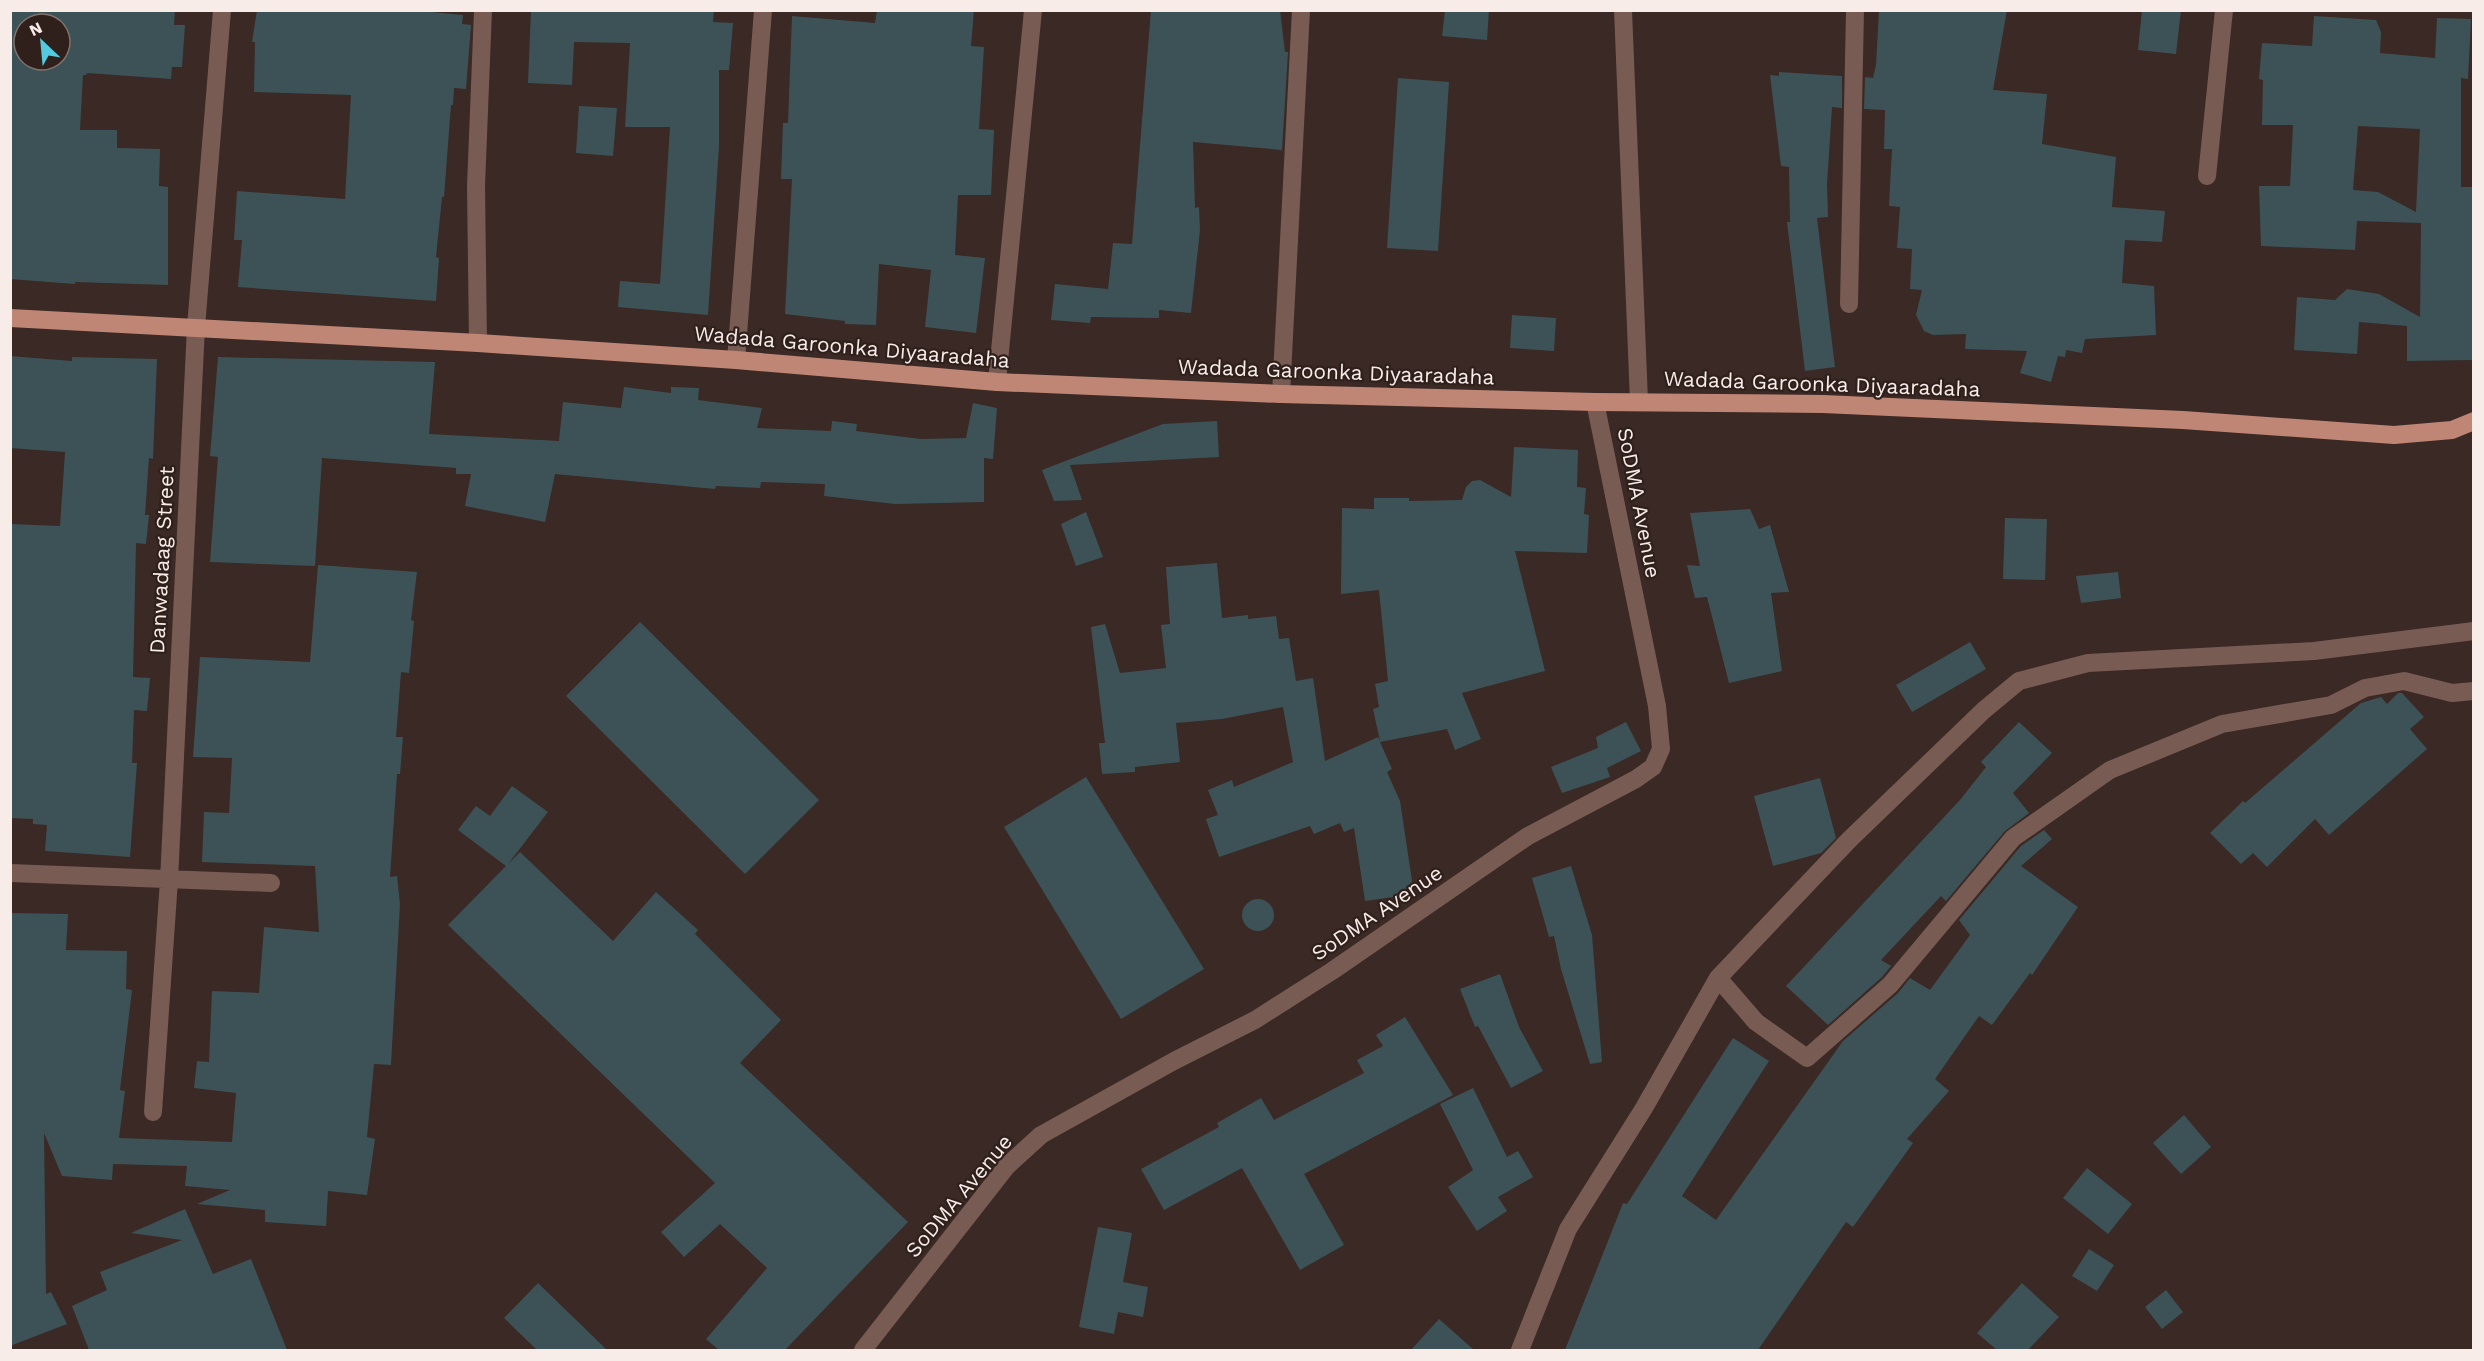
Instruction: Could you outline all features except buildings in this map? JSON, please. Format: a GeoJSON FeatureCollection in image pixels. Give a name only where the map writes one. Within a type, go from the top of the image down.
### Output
{"type":"FeatureCollection","features":[{"type":"Feature","properties":{"kind":"main road","name":"Wadada Garoonka Diyaaradaha"},"geometry":{"type":"LineString","coordinates":[[10,318],[478,342],[736,360],[997,382],[1281,394],[1595,402],[1823,404],[2183,420],[2394,435],[2451,430],[2474,421]]}},
{"type":"Feature","properties":{"kind":"street","name":"Danwadaag Street"},"geometry":{"type":"LineString","coordinates":[[153,1112],[169,880],[196,327],[222,10]]}},
{"type":"Feature","properties":{"kind":"street"},"geometry":{"type":"LineString","coordinates":[[478,342],[476,186],[483,10]]}},
{"type":"Feature","properties":{"kind":"street"},"geometry":{"type":"LineString","coordinates":[[736,360],[763,10]]}},
{"type":"Feature","properties":{"kind":"street"},"geometry":{"type":"LineString","coordinates":[[997,382],[1034,10]]}},
{"type":"Feature","properties":{"kind":"street"},"geometry":{"type":"LineString","coordinates":[[1281,394],[1301,10]]}},
{"type":"Feature","properties":{"kind":"street"},"geometry":{"type":"LineString","coordinates":[[1623,10],[1639,401]]}},
{"type":"Feature","properties":{"kind":"street"},"geometry":{"type":"LineString","coordinates":[[1849,304],[1855,10]]}},
{"type":"Feature","properties":{"kind":"street"},"geometry":{"type":"LineString","coordinates":[[2207,176],[2224,10]]}},
{"type":"Feature","properties":{"kind":"street","name":"SoDMA Avenue"},"geometry":{"type":"LineString","coordinates":[[863,1350],[1008,1166],[1041,1135],[1174,1061],[1255,1020],[1332,971],[1528,837],[1636,779],[1653,767],[1660,749],[1657,706],[1595,402]]}},
{"type":"Feature","properties":{"kind":"street"},"geometry":{"type":"LineString","coordinates":[[1520,1350],[1568,1229],[1644,1108],[1718,978],[1848,840],[1984,710],[2019,681],[2088,663],[2314,651],[2474,631]]}},
{"type":"Feature","properties":{"kind":"street"},"geometry":{"type":"LineString","coordinates":[[1718,978],[1756,1022],[1806,1058],[1890,985],[2013,838],[2110,770],[2222,724],[2331,705],[2365,688],[2404,681],[2452,693],[2474,691]]}},
{"type":"Feature","properties":{"kind":"street"},"geometry":{"type":"LineString","coordinates":[[10,873],[271,883]]}}]}
